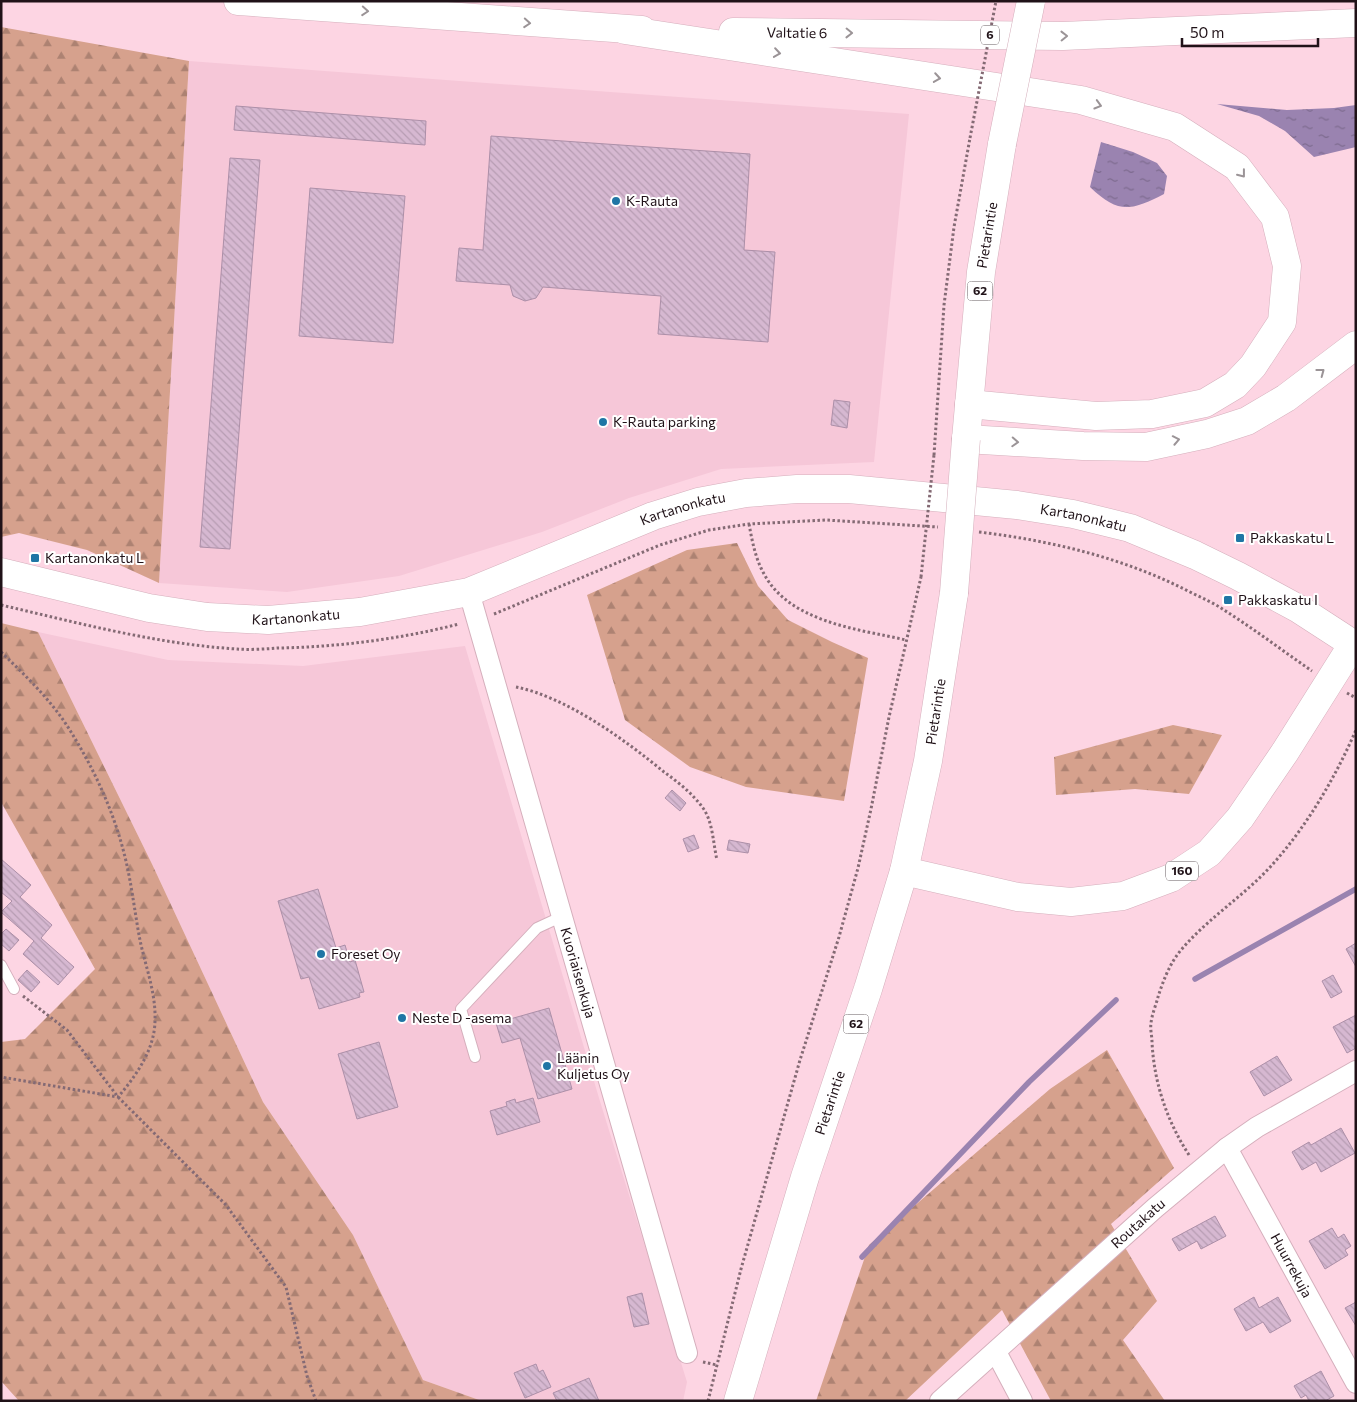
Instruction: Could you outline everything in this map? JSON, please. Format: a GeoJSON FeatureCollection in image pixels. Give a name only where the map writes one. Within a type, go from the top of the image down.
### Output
{"type":"FeatureCollection","features":[{"type":"Feature","properties":{"kind":"main road","name":"Valtatie 6"},"geometry":{"type":"LineString","coordinates":[[238,1],[625,30],[1062,36],[1356,24]]}},
{"type":"Feature","properties":{"kind":"main road","name":"Pietarintie"},"geometry":{"type":"LineString","coordinates":[[738,1401],[802,1186],[868,989],[904,871],[928,761],[954,593],[982,272],[1002,144],[1031,1]]}},
{"type":"Feature","properties":{"kind":"main road"},"geometry":{"type":"LineString","coordinates":[[625,30],[1081,100],[1176,127],[1237,167],[1275,217],[1287,266],[1282,322],[1253,366],[1235,385],[1205,403],[1152,414],[1096,416],[969,404]]}},
{"type":"Feature","properties":{"kind":"main road"},"geometry":{"type":"LineString","coordinates":[[966,439],[1083,446],[1146,447],[1207,434],[1248,421],[1286,398],[1356,346]]}},
{"type":"Feature","properties":{"kind":"main road","name":"Kartanonkatu"},"geometry":{"type":"LineString","coordinates":[[1,572],[149,608],[207,617],[268,620],[360,612],[469,592],[653,516],[698,502],[746,493],[797,489],[849,489],[1016,505],[1073,514],[1130,528],[1195,555],[1238,576],[1299,609],[1355,644]]}},
{"type":"Feature","properties":{"kind":"main road","name":"160"},"geometry":{"type":"LineString","coordinates":[[904,871],[1018,897],[1071,902],[1123,896],[1171,878],[1209,853],[1240,818],[1355,644]]}},
{"type":"Feature","properties":{"kind":"street","name":"Kuoriaisenkuja"},"geometry":{"type":"LineString","coordinates":[[469,592],[479,620],[687,1353]]}},
{"type":"Feature","properties":{"kind":"street","name":"Routakatu"},"geometry":{"type":"LineString","coordinates":[[940,1401],[1199,1170],[1257,1127],[1356,1071]]}},
{"type":"Feature","properties":{"kind":"street","name":"Huurrekuja"},"geometry":{"type":"LineString","coordinates":[[1227,1148],[1356,1383]]}},
{"type":"Feature","properties":{"kind":"street"},"geometry":{"type":"LineString","coordinates":[[996,1352],[1022,1401]]}},
{"type":"Feature","properties":{"kind":"lane"},"geometry":{"type":"LineString","coordinates":[[474,1057],[462,1009],[537,928],[563,916]]}},
{"type":"Feature","properties":{"kind":"lane"},"geometry":{"type":"LineString","coordinates":[[1,965],[14,989]]}},
{"type":"Feature","properties":{"kind":"path"},"geometry":{"type":"LineString","coordinates":[[708,1401],[741,1269],[800,1060],[839,937],[858,868],[921,577],[934,455],[944,305],[954,228],[996,1]]}},
{"type":"Feature","properties":{"kind":"path"},"geometry":{"type":"LineString","coordinates":[[1,605],[128,635],[181,644],[238,649],[344,645],[427,632],[479,620],[660,545],[709,530],[749,524],[826,520],[945,528]]}},
{"type":"Feature","properties":{"kind":"path"},"geometry":{"type":"LineString","coordinates":[[749,524],[754,548],[763,573],[777,592],[795,607],[812,616],[906,640]]}},
{"type":"Feature","properties":{"kind":"path"},"geometry":{"type":"LineString","coordinates":[[974,532],[1023,537],[1082,550],[1131,565],[1172,582],[1223,609],[1329,683],[1356,698]]}},
{"type":"Feature","properties":{"kind":"path"},"geometry":{"type":"LineString","coordinates":[[1,652],[28,679],[70,730],[89,764],[110,810],[124,853],[152,992],[155,1020],[148,1051],[133,1079],[118,1097]]}},
{"type":"Feature","properties":{"kind":"path"},"geometry":{"type":"LineString","coordinates":[[498,687],[513,686],[549,697],[592,720],[644,756],[685,788],[704,809],[710,824],[716,860]]}},
{"type":"Feature","properties":{"kind":"path"},"geometry":{"type":"LineString","coordinates":[[1199,1170],[1177,1136],[1161,1098],[1153,1062],[1151,1023],[1163,981],[1179,952],[1202,927],[1251,888],[1273,864],[1318,802],[1356,730]]}},
{"type":"Feature","properties":{"kind":"path"},"geometry":{"type":"LineString","coordinates":[[14,989],[67,1030],[118,1097],[226,1205],[286,1287],[307,1376],[316,1401]]}},
{"type":"Feature","properties":{"kind":"path"},"geometry":{"type":"LineString","coordinates":[[1,1078],[118,1097]]}},
{"type":"Feature","properties":{"kind":"shaded area"},"geometry":{"type":"Polygon","coordinates":[[[189,61],[909,114],[874,462],[721,469],[629,498],[542,532],[399,576],[287,592],[159,583],[189,61]]]}},
{"type":"Feature","properties":{"kind":"shaded area"},"geometry":{"type":"Polygon","coordinates":[[[38,632],[168,660],[303,666],[465,646],[599,1098],[687,1382],[683,1401],[482,1401],[423,1380],[353,1235],[263,1102],[152,864],[38,632]]]}},
{"type":"Feature","properties":{"kind":"green space"},"geometry":{"type":"Polygon","coordinates":[[[1,27],[189,61],[159,583],[87,550],[19,533],[1,537],[1,27]]]}},
{"type":"Feature","properties":{"kind":"green space"},"geometry":{"type":"Polygon","coordinates":[[[737,543],[758,586],[788,620],[868,658],[844,801],[746,787],[690,767],[625,720],[587,595],[687,550],[737,543]]]}},
{"type":"Feature","properties":{"kind":"green space"},"geometry":{"type":"Polygon","coordinates":[[[1,623],[38,632],[152,864],[263,1102],[353,1235],[423,1380],[482,1401],[19,1401],[1,1381],[1,1042],[25,1039],[95,969],[1,802],[1,623]]]}},
{"type":"Feature","properties":{"kind":"green space"},"geometry":{"type":"Polygon","coordinates":[[[1173,725],[1222,735],[1189,794],[1135,789],[1056,795],[1054,757],[1173,725]]]}},
{"type":"Feature","properties":{"kind":"green space"},"geometry":{"type":"Polygon","coordinates":[[[1107,1050],[1174,1168],[1111,1224],[1157,1301],[1123,1340],[1165,1401],[1051,1401],[1002,1310],[905,1401],[816,1401],[869,1245],[1050,1089],[1107,1050]]]}},
{"type":"Feature","properties":{"kind":"water"},"geometry":{"type":"Polygon","coordinates":[[[1217,104],[1287,110],[1356,105],[1356,147],[1314,157],[1285,131],[1259,116],[1217,104]]]}},
{"type":"Feature","properties":{"kind":"water"},"geometry":{"type":"Polygon","coordinates":[[[1101,142],[1133,152],[1157,163],[1167,176],[1164,194],[1142,204],[1125,207],[1117,206],[1100,196],[1090,187],[1101,142]]]}},
{"type":"Feature","properties":{"kind":"building"},"geometry":{"type":"Polygon","coordinates":[[[236,106],[426,121],[425,145],[234,130],[236,106]]]}},
{"type":"Feature","properties":{"kind":"building","name":"K-Rauta"},"geometry":{"type":"Polygon","coordinates":[[[491,136],[750,154],[744,250],[775,252],[768,342],[658,334],[661,296],[543,287],[536,298],[525,301],[513,296],[510,285],[456,281],[459,248],[483,250],[491,136]]]}},
{"type":"Feature","properties":{"kind":"building"},"geometry":{"type":"Polygon","coordinates":[[[230,158],[260,160],[230,549],[200,547],[230,158]]]}},
{"type":"Feature","properties":{"kind":"building"},"geometry":{"type":"Polygon","coordinates":[[[310,188],[405,196],[393,343],[299,336],[310,188]]]}},
{"type":"Feature","properties":{"kind":"building"},"geometry":{"type":"Polygon","coordinates":[[[834,400],[850,402],[847,428],[831,425],[834,400]]]}},
{"type":"Feature","properties":{"kind":"building"},"geometry":{"type":"Polygon","coordinates":[[[672,790],[686,803],[680,811],[665,798],[672,790]]]}},
{"type":"Feature","properties":{"kind":"building"},"geometry":{"type":"Polygon","coordinates":[[[694,835],[699,848],[688,852],[683,839],[694,835]]]}},
{"type":"Feature","properties":{"kind":"building"},"geometry":{"type":"Polygon","coordinates":[[[729,840],[750,844],[748,853],[727,850],[729,840]]]}},
{"type":"Feature","properties":{"kind":"building"},"geometry":{"type":"Polygon","coordinates":[[[1,859],[31,885],[20,897],[52,925],[41,938],[74,967],[58,985],[23,954],[34,941],[1,912],[12,901],[1,892],[1,859]]]}},
{"type":"Feature","properties":{"kind":"building","name":"Foreset Oy"},"geometry":{"type":"Polygon","coordinates":[[[318,889],[336,948],[345,945],[350,962],[355,960],[364,992],[359,993],[360,997],[319,1009],[309,977],[301,979],[278,901],[318,889]]]}},
{"type":"Feature","properties":{"kind":"building"},"geometry":{"type":"Polygon","coordinates":[[[6,929],[19,940],[9,951],[1,944],[1,934],[6,929]]]}},
{"type":"Feature","properties":{"kind":"building"},"geometry":{"type":"Polygon","coordinates":[[[1356,943],[1356,967],[1346,949],[1356,943]]]}},
{"type":"Feature","properties":{"kind":"building"},"geometry":{"type":"Polygon","coordinates":[[[27,970],[40,982],[31,992],[18,980],[27,970]]]}},
{"type":"Feature","properties":{"kind":"building"},"geometry":{"type":"Polygon","coordinates":[[[1333,975],[1342,992],[1331,998],[1322,981],[1333,975]]]}},
{"type":"Feature","properties":{"kind":"building","name":"Läänin Kuljetus Oy"},"geometry":{"type":"Polygon","coordinates":[[[549,1008],[572,1089],[538,1099],[520,1038],[502,1043],[496,1023],[549,1008]]]}},
{"type":"Feature","properties":{"kind":"building"},"geometry":{"type":"Polygon","coordinates":[[[1356,1015],[1356,1048],[1347,1053],[1333,1027],[1356,1015]]]}},
{"type":"Feature","properties":{"kind":"building"},"geometry":{"type":"Polygon","coordinates":[[[379,1042],[398,1107],[357,1119],[338,1054],[379,1042]]]}},
{"type":"Feature","properties":{"kind":"building"},"geometry":{"type":"Polygon","coordinates":[[[1277,1056],[1292,1080],[1264,1096],[1250,1072],[1277,1056]]]}},
{"type":"Feature","properties":{"kind":"building"},"geometry":{"type":"Polygon","coordinates":[[[533,1098],[540,1122],[497,1135],[490,1111],[507,1106],[506,1102],[515,1099],[516,1103],[533,1098]]]}},
{"type":"Feature","properties":{"kind":"building"},"geometry":{"type":"Polygon","coordinates":[[[1341,1128],[1355,1153],[1321,1172],[1316,1162],[1302,1170],[1292,1152],[1309,1142],[1311,1145],[1341,1128]]]}},
{"type":"Feature","properties":{"kind":"building"},"geometry":{"type":"Polygon","coordinates":[[[1215,1216],[1226,1236],[1201,1249],[1197,1241],[1179,1251],[1172,1239],[1215,1216]]]}},
{"type":"Feature","properties":{"kind":"building"},"geometry":{"type":"Polygon","coordinates":[[[1332,1228],[1338,1238],[1344,1234],[1351,1246],[1345,1250],[1348,1255],[1325,1269],[1309,1241],[1332,1228]]]}},
{"type":"Feature","properties":{"kind":"building"},"geometry":{"type":"Polygon","coordinates":[[[642,1293],[649,1324],[634,1327],[627,1297],[642,1293]]]}},
{"type":"Feature","properties":{"kind":"building"},"geometry":{"type":"Polygon","coordinates":[[[1254,1297],[1259,1308],[1278,1297],[1291,1321],[1270,1333],[1263,1322],[1246,1331],[1234,1309],[1254,1297]]]}},
{"type":"Feature","properties":{"kind":"building"},"geometry":{"type":"Polygon","coordinates":[[[1356,1302],[1356,1326],[1345,1308],[1356,1302]]]}},
{"type":"Feature","properties":{"kind":"building"},"geometry":{"type":"Polygon","coordinates":[[[536,1364],[539,1372],[543,1370],[551,1387],[525,1398],[514,1373],[536,1364]]]}},
{"type":"Feature","properties":{"kind":"building"},"geometry":{"type":"Polygon","coordinates":[[[1321,1371],[1334,1396],[1325,1401],[1309,1401],[1306,1395],[1301,1398],[1294,1386],[1321,1371]]]}},
{"type":"Feature","properties":{"kind":"building"},"geometry":{"type":"Polygon","coordinates":[[[589,1378],[599,1401],[557,1401],[553,1393],[589,1378]]]}},
{"type":"Feature","properties":{"kind":"waterway"},"geometry":{"type":"LineString","coordinates":[[1195,979],[1356,889]]}},
{"type":"Feature","properties":{"kind":"waterway"},"geometry":{"type":"LineString","coordinates":[[862,1257],[1029,1082],[1116,1000]]}},
{"type":"Feature","properties":{"kind":"place","name":"K-Rauta"},"geometry":{"type":"Point","coordinates":[616,201]}},
{"type":"Feature","properties":{"kind":"place","name":"K-Rauta parking"},"geometry":{"type":"Point","coordinates":[603,422]}},
{"type":"Feature","properties":{"kind":"place","name":"Pakkaskatu L"},"geometry":{"type":"Point","coordinates":[1240,538]}},
{"type":"Feature","properties":{"kind":"place","name":"Kartanonkatu L"},"geometry":{"type":"Point","coordinates":[35,558]}},
{"type":"Feature","properties":{"kind":"place","name":"Pakkaskatu I"},"geometry":{"type":"Point","coordinates":[1228,600]}},
{"type":"Feature","properties":{"kind":"place","name":"Foreset Oy"},"geometry":{"type":"Point","coordinates":[321,954]}},
{"type":"Feature","properties":{"kind":"place","name":"Neste D -asema"},"geometry":{"type":"Point","coordinates":[402,1018]}},
{"type":"Feature","properties":{"kind":"place","name":"Läänin Kuljetus Oy"},"geometry":{"type":"Point","coordinates":[547,1066]}}]}
